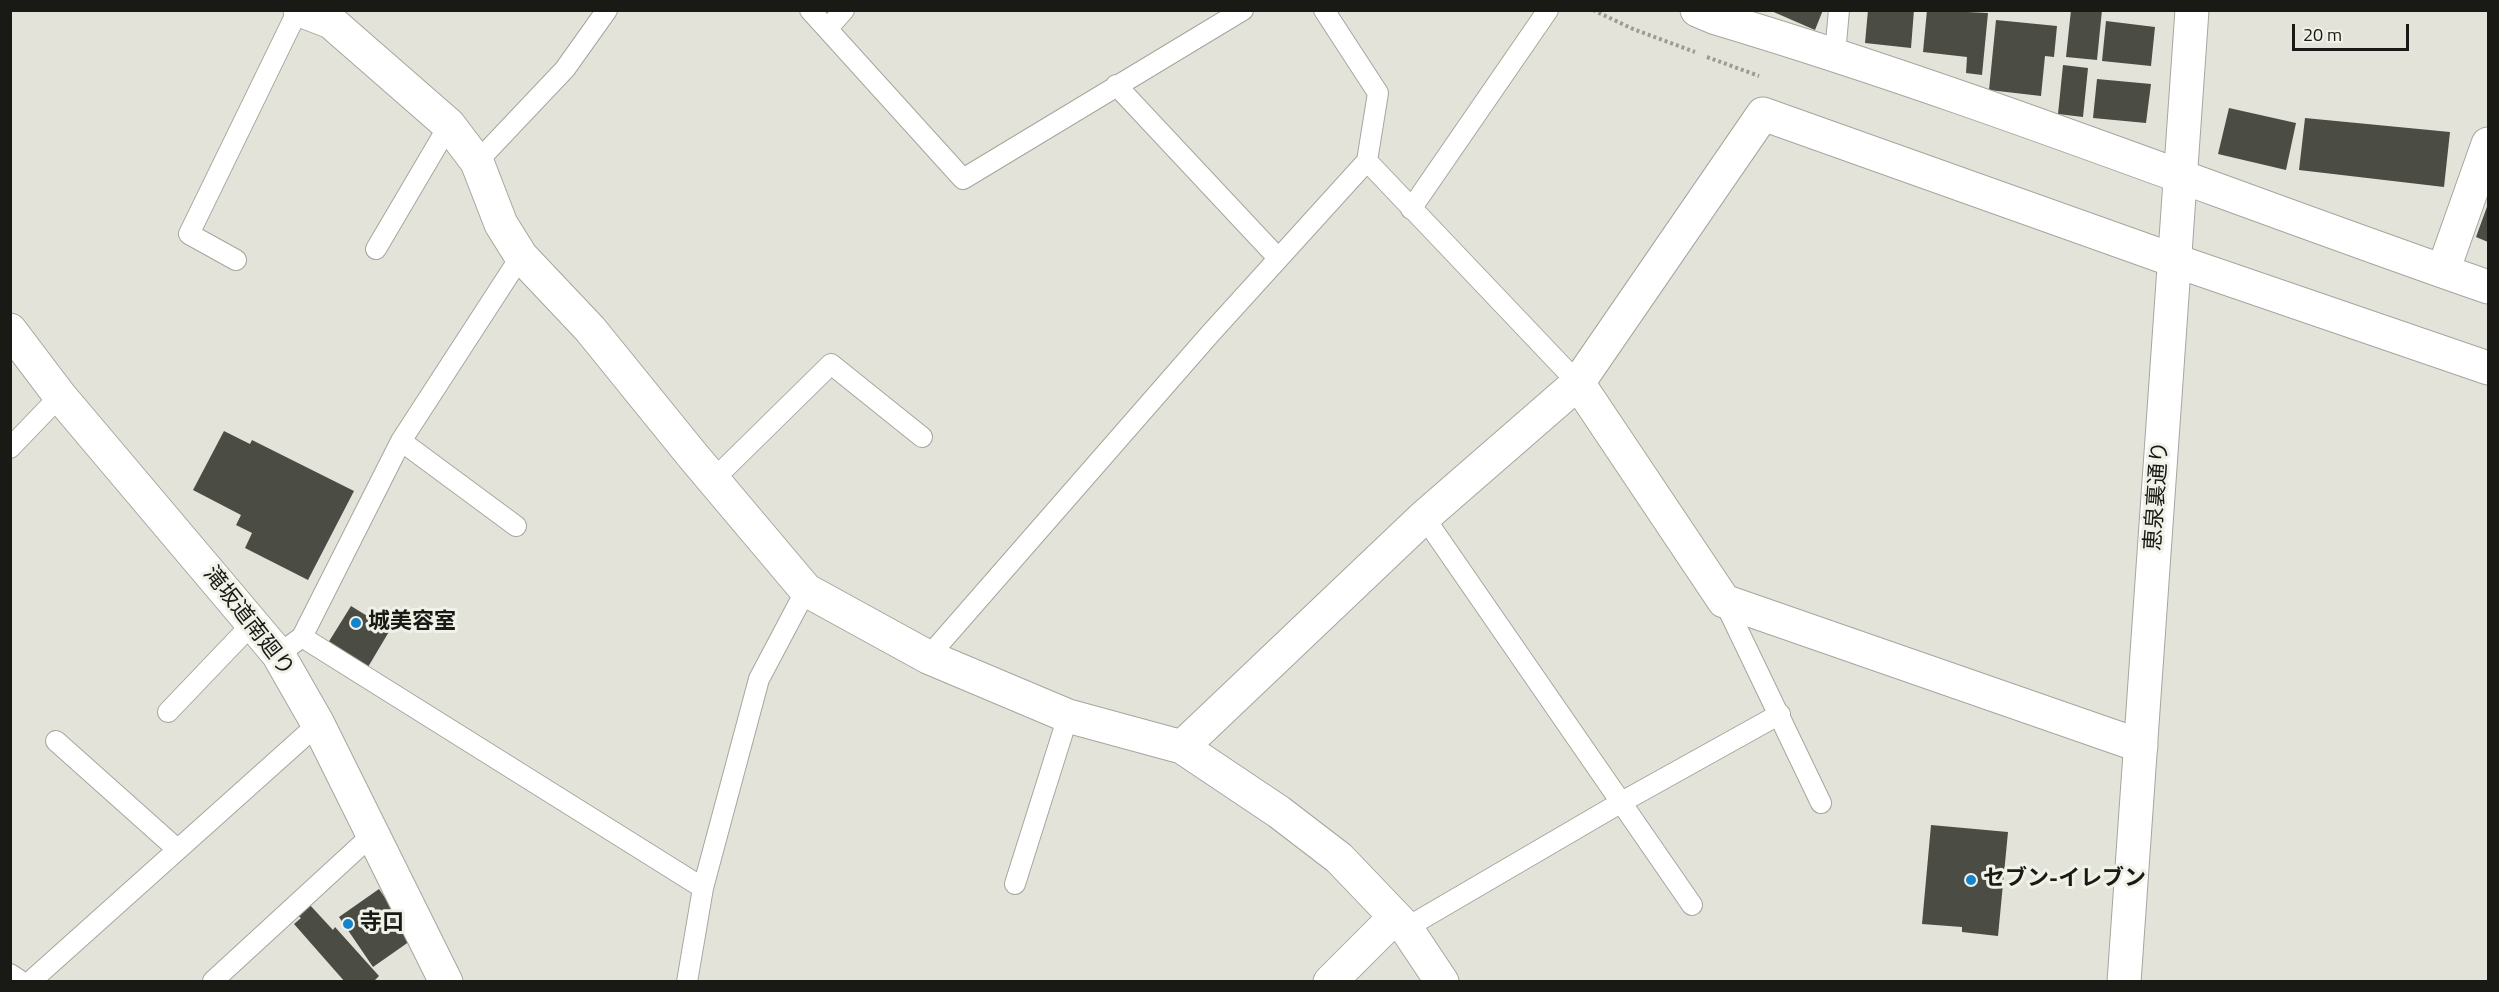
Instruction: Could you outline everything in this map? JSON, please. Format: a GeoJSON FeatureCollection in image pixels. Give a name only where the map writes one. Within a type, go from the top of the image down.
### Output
{"type":"FeatureCollection","features":[{"type":"Feature","properties":{"kind":"street"},"geometry":{"type":"LineString","coordinates":[[299,10],[333,16],[449,125],[477,162],[501,224],[521,256],[590,329],[806,590],[928,657],[1068,716],[1182,747],[1279,812],[1339,858],[1401,922],[1442,981]]}},
{"type":"Feature","properties":{"kind":"street"},"geometry":{"type":"LineString","coordinates":[[1697,10],[1995,108],[2488,287]]}},
{"type":"Feature","properties":{"kind":"street","name":"恵泉裏通り"},"geometry":{"type":"LineString","coordinates":[[2124,981],[2173,260],[2193,10]]}},
{"type":"Feature","properties":{"kind":"street"},"geometry":{"type":"LineString","coordinates":[[1182,747],[1425,518],[1578,383],[1763,114],[2173,260],[2488,368]]}},
{"type":"Feature","properties":{"kind":"street"},"geometry":{"type":"LineString","coordinates":[[2443,271],[2488,144]]}},
{"type":"Feature","properties":{"kind":"street","name":"滝坂道南廻り"},"geometry":{"type":"LineString","coordinates":[[10,330],[60,396],[254,622],[290,646],[318,724],[447,981]]}},
{"type":"Feature","properties":{"kind":"street"},"geometry":{"type":"LineString","coordinates":[[1578,383],[1724,601],[2141,746]]}},
{"type":"Feature","properties":{"kind":"street"},"geometry":{"type":"LineString","coordinates":[[1330,981],[1401,922]]}},
{"type":"Feature","properties":{"kind":"lane"},"geometry":{"type":"LineString","coordinates":[[236,260],[189,234],[299,10]]}},
{"type":"Feature","properties":{"kind":"lane"},"geometry":{"type":"LineString","coordinates":[[477,162],[565,69],[607,10]]}},
{"type":"Feature","properties":{"kind":"lane"},"geometry":{"type":"LineString","coordinates":[[810,10],[963,178],[1243,10]]}},
{"type":"Feature","properties":{"kind":"lane"},"geometry":{"type":"LineString","coordinates":[[828,28],[844,10]]}},
{"type":"Feature","properties":{"kind":"lane"},"geometry":{"type":"LineString","coordinates":[[928,657],[1278,258],[1367,161],[1378,93],[1324,10]]}},
{"type":"Feature","properties":{"kind":"lane"},"geometry":{"type":"LineString","coordinates":[[1411,209],[1548,10]]}},
{"type":"Feature","properties":{"kind":"lane"},"geometry":{"type":"LineString","coordinates":[[1835,54],[1839,10]]}},
{"type":"Feature","properties":{"kind":"lane"},"geometry":{"type":"LineString","coordinates":[[1116,85],[1278,258]]}},
{"type":"Feature","properties":{"kind":"lane"},"geometry":{"type":"LineString","coordinates":[[376,249],[449,125]]}},
{"type":"Feature","properties":{"kind":"lane"},"geometry":{"type":"LineString","coordinates":[[1367,161],[1578,383]]}},
{"type":"Feature","properties":{"kind":"lane"},"geometry":{"type":"LineString","coordinates":[[521,256],[401,441],[290,646],[704,888]]}},
{"type":"Feature","properties":{"kind":"lane"},"geometry":{"type":"LineString","coordinates":[[713,480],[831,364],[922,437]]}},
{"type":"Feature","properties":{"kind":"lane"},"geometry":{"type":"LineString","coordinates":[[10,447],[60,396]]}},
{"type":"Feature","properties":{"kind":"lane"},"geometry":{"type":"LineString","coordinates":[[401,441],[516,526]]}},
{"type":"Feature","properties":{"kind":"lane"},"geometry":{"type":"LineString","coordinates":[[1425,518],[1620,804],[1692,905]]}},
{"type":"Feature","properties":{"kind":"lane"},"geometry":{"type":"LineString","coordinates":[[687,981],[704,888],[759,679],[806,590]]}},
{"type":"Feature","properties":{"kind":"lane"},"geometry":{"type":"LineString","coordinates":[[1724,601],[1821,803]]}},
{"type":"Feature","properties":{"kind":"lane"},"geometry":{"type":"LineString","coordinates":[[168,712],[254,622]]}},
{"type":"Feature","properties":{"kind":"lane"},"geometry":{"type":"LineString","coordinates":[[1401,922],[1620,804],[1780,714]]}},
{"type":"Feature","properties":{"kind":"lane"},"geometry":{"type":"LineString","coordinates":[[1015,884],[1068,716]]}},
{"type":"Feature","properties":{"kind":"lane"},"geometry":{"type":"LineString","coordinates":[[30,981],[318,724]]}},
{"type":"Feature","properties":{"kind":"lane"},"geometry":{"type":"LineString","coordinates":[[56,741],[177,849]]}},
{"type":"Feature","properties":{"kind":"lane"},"geometry":{"type":"LineString","coordinates":[[213,981],[373,834]]}},
{"type":"Feature","properties":{"kind":"lane"},"geometry":{"type":"LineString","coordinates":[[10,974],[22,981]]}},
{"type":"Feature","properties":{"kind":"building"},"geometry":{"type":"Polygon","coordinates":[[[1769,10],[1823,10],[1815,30],[1769,10]]]}},
{"type":"Feature","properties":{"kind":"building"},"geometry":{"type":"Polygon","coordinates":[[[1868,10],[1914,10],[1911,48],[1865,43],[1868,10]]]}},
{"type":"Feature","properties":{"kind":"building"},"geometry":{"type":"Polygon","coordinates":[[[1927,10],[1988,13],[1982,75],[1966,73],[1967,57],[1923,52],[1927,10]]]}},
{"type":"Feature","properties":{"kind":"building"},"geometry":{"type":"Polygon","coordinates":[[[2071,10],[2102,10],[2097,60],[2066,57],[2071,10]]]}},
{"type":"Feature","properties":{"kind":"building"},"geometry":{"type":"Polygon","coordinates":[[[1996,20],[2057,26],[2054,57],[2045,56],[2041,96],[1989,90],[1996,20]]]}},
{"type":"Feature","properties":{"kind":"building"},"geometry":{"type":"Polygon","coordinates":[[[2106,21],[2155,27],[2151,66],[2102,61],[2106,21]]]}},
{"type":"Feature","properties":{"kind":"building"},"geometry":{"type":"Polygon","coordinates":[[[2063,65],[2088,68],[2083,117],[2058,114],[2063,65]]]}},
{"type":"Feature","properties":{"kind":"building"},"geometry":{"type":"Polygon","coordinates":[[[2097,79],[2151,84],[2146,123],[2093,118],[2097,79]]]}},
{"type":"Feature","properties":{"kind":"building"},"geometry":{"type":"Polygon","coordinates":[[[2229,108],[2296,123],[2286,170],[2218,154],[2229,108]]]}},
{"type":"Feature","properties":{"kind":"building"},"geometry":{"type":"Polygon","coordinates":[[[2305,118],[2450,132],[2444,187],[2299,170],[2305,118]]]}},
{"type":"Feature","properties":{"kind":"building"},"geometry":{"type":"Polygon","coordinates":[[[2488,204],[2488,242],[2476,237],[2488,204]]]}},
{"type":"Feature","properties":{"kind":"building"},"geometry":{"type":"Polygon","coordinates":[[[224,431],[250,444],[252,440],[354,491],[308,580],[245,548],[252,533],[236,525],[241,515],[193,490],[224,431]]]}},
{"type":"Feature","properties":{"kind":"building"},"geometry":{"type":"Polygon","coordinates":[[[351,606],[390,630],[368,667],[328,643],[351,606]]]}},
{"type":"Feature","properties":{"kind":"building"},"geometry":{"type":"Polygon","coordinates":[[[1931,825],[2008,832],[1998,936],[1962,932],[1962,927],[1922,924],[1931,825]]]}},
{"type":"Feature","properties":{"kind":"building"},"geometry":{"type":"Polygon","coordinates":[[[379,889],[413,939],[373,967],[339,917],[379,889]]]}},
{"type":"Feature","properties":{"kind":"building"},"geometry":{"type":"Polygon","coordinates":[[[309,904],[333,930],[335,927],[379,976],[373,982],[345,982],[294,924],[301,918],[297,915],[309,904]]]}},
{"type":"Feature","properties":{"kind":"place","name":"城美容室"},"geometry":{"type":"Point","coordinates":[356,623]}},
{"type":"Feature","properties":{"kind":"place","name":"セブン-イレブン"},"geometry":{"type":"Point","coordinates":[1971,880]}},
{"type":"Feature","properties":{"kind":"place","name":"寺口"},"geometry":{"type":"Point","coordinates":[348,924]}}]}
